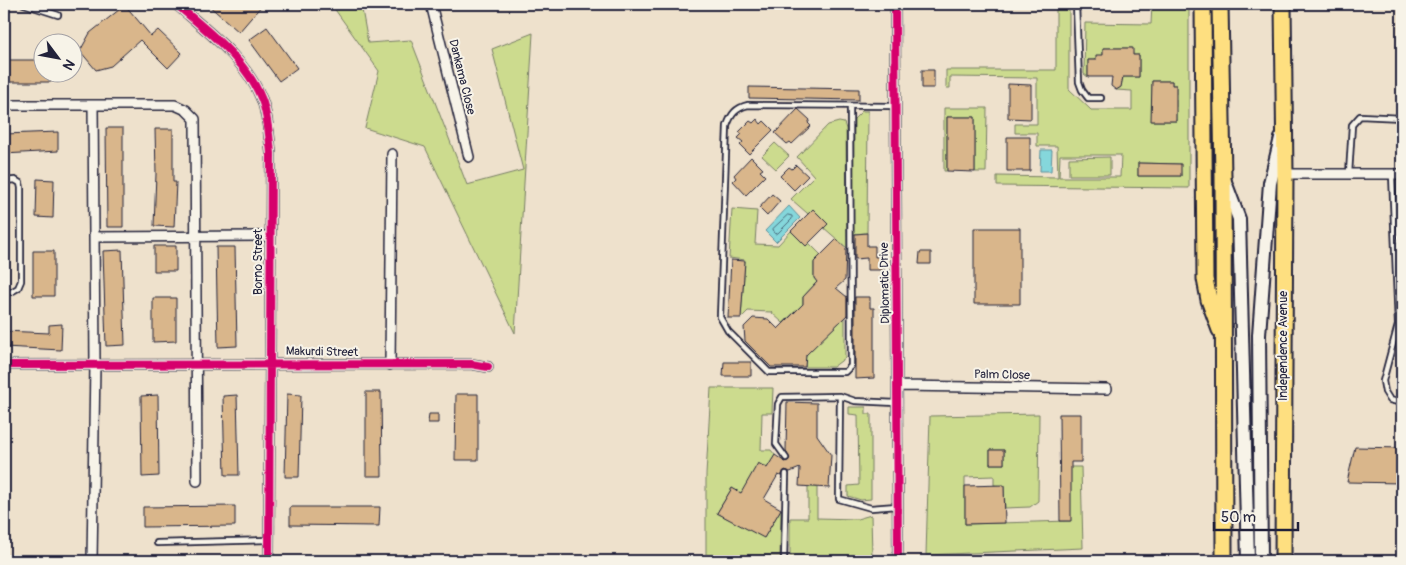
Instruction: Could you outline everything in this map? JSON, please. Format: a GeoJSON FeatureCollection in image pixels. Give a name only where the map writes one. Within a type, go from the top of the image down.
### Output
{"type":"FeatureCollection","features":[{"type":"Feature","properties":{"kind":"main road"},"geometry":{"type":"LineString","coordinates":[[1203,4],[1205,279],[1209,300],[1224,342]]}},
{"type":"Feature","properties":{"kind":"main road"},"geometry":{"type":"LineString","coordinates":[[1220,4],[1223,177],[1224,561]]}},
{"type":"Feature","properties":{"kind":"main road","name":"Independence Avenue"},"geometry":{"type":"LineString","coordinates":[[1283,4],[1282,131],[1285,174],[1283,561]]}},
{"type":"Feature","properties":{"kind":"main road","name":"Independence Avenue"},"geometry":{"type":"LineString","coordinates":[[1261,561],[1259,335],[1270,183],[1282,131]]}},
{"type":"Feature","properties":{"kind":"main road"},"geometry":{"type":"LineString","coordinates":[[1223,177],[1239,218],[1248,561]]}},
{"type":"Feature","properties":{"kind":"street","name":"Borno Street"},"geometry":{"type":"LineString","coordinates":[[176,4],[236,59],[262,100],[271,153],[269,556]]}},
{"type":"Feature","properties":{"kind":"street","name":"Dankama Close"},"geometry":{"type":"LineString","coordinates":[[431,4],[469,157]]}},
{"type":"Feature","properties":{"kind":"street","name":"Diplomatic Drive"},"geometry":{"type":"LineString","coordinates":[[895,4],[898,561]]}},
{"type":"Feature","properties":{"kind":"street"},"geometry":{"type":"LineString","coordinates":[[4,105],[175,105],[186,110],[195,119],[197,481]]}},
{"type":"Feature","properties":{"kind":"street"},"geometry":{"type":"LineString","coordinates":[[92,561],[95,364],[93,105]]}},
{"type":"Feature","properties":{"kind":"street"},"geometry":{"type":"LineString","coordinates":[[390,365],[392,154]]}},
{"type":"Feature","properties":{"kind":"street"},"geometry":{"type":"LineString","coordinates":[[1285,174],[1397,174]]}},
{"type":"Feature","properties":{"kind":"street"},"geometry":{"type":"LineString","coordinates":[[94,237],[270,236]]}},
{"type":"Feature","properties":{"kind":"street","name":"Makurdi Street"},"geometry":{"type":"LineString","coordinates":[[4,365],[269,363],[471,364],[488,367]]}},
{"type":"Feature","properties":{"kind":"street","name":"Palm Close"},"geometry":{"type":"LineString","coordinates":[[898,386],[1107,389]]}},
{"type":"Feature","properties":{"kind":"lane"},"geometry":{"type":"LineString","coordinates":[[24,4],[58,14]]}},
{"type":"Feature","properties":{"kind":"lane"},"geometry":{"type":"LineString","coordinates":[[1076,4],[1079,82],[1088,98],[1101,98]]}},
{"type":"Feature","properties":{"kind":"lane"},"geometry":{"type":"LineString","coordinates":[[850,106],[851,366],[845,372],[769,372],[728,331],[720,317],[727,126],[734,112],[739,107],[748,105],[895,106]]}},
{"type":"Feature","properties":{"kind":"lane"},"geometry":{"type":"LineString","coordinates":[[1349,174],[1352,125],[1360,116],[1402,118]]}},
{"type":"Feature","properties":{"kind":"lane"},"geometry":{"type":"LineString","coordinates":[[1397,174],[1398,326],[1384,381],[1385,392],[1390,400],[1402,403]]}},
{"type":"Feature","properties":{"kind":"lane"},"geometry":{"type":"LineString","coordinates":[[4,181],[15,180],[20,183],[21,188],[21,281],[18,288],[11,292],[4,292]]}},
{"type":"Feature","properties":{"kind":"lane"},"geometry":{"type":"LineString","coordinates":[[1396,235],[1402,235]]}},
{"type":"Feature","properties":{"kind":"lane"},"geometry":{"type":"LineString","coordinates":[[840,396],[840,498],[871,508],[897,506]]}},
{"type":"Feature","properties":{"kind":"lane"},"geometry":{"type":"LineString","coordinates":[[786,458],[776,444],[778,404],[782,397],[840,396],[855,401],[898,403]]}},
{"type":"Feature","properties":{"kind":"lane"},"geometry":{"type":"LineString","coordinates":[[784,561],[786,474]]}},
{"type":"Feature","properties":{"kind":"lane"},"geometry":{"type":"LineString","coordinates":[[158,543],[269,540]]}},
{"type":"Feature","properties":{"kind":"green space"},"geometry":{"type":"Polygon","coordinates":[[[331,4],[361,4],[368,43],[411,40],[467,185],[523,170],[492,49],[533,33],[515,333],[425,147],[365,128],[379,71],[331,4]]]}},
{"type":"Feature","properties":{"kind":"green space"},"geometry":{"type":"Polygon","coordinates":[[[1056,4],[1069,4],[1069,89],[1091,110],[1132,110],[1132,91],[1116,90],[1121,87],[1119,77],[1139,77],[1139,55],[1133,55],[1132,48],[1103,48],[1103,55],[1096,60],[1088,60],[1088,77],[1084,74],[1085,23],[1151,24],[1152,4],[1189,4],[1189,188],[997,186],[997,176],[1058,177],[1057,146],[1037,146],[1037,133],[1015,133],[1015,124],[1037,124],[1037,78],[950,77],[950,88],[946,88],[946,70],[1056,70],[1056,4]],[[1152,81],[1152,121],[1176,121],[1176,111],[1172,111],[1172,107],[1176,107],[1176,99],[1172,98],[1172,94],[1176,94],[1176,85],[1172,85],[1172,81],[1152,81]],[[1060,155],[1059,177],[1120,177],[1121,155],[1060,155]],[[1138,163],[1138,176],[1181,176],[1180,164],[1138,163]]]}},
{"type":"Feature","properties":{"kind":"green space"},"geometry":{"type":"Polygon","coordinates":[[[944,108],[987,108],[986,172],[975,172],[975,117],[947,117],[947,171],[944,171],[944,108]]]}},
{"type":"Feature","properties":{"kind":"green space"},"geometry":{"type":"Polygon","coordinates":[[[862,111],[868,111],[867,233],[853,234],[854,119],[862,111]]]}},
{"type":"Feature","properties":{"kind":"green space"},"geometry":{"type":"Polygon","coordinates":[[[839,122],[844,123],[846,129],[847,248],[791,199],[814,176],[797,157],[828,125],[839,122]]]}},
{"type":"Feature","properties":{"kind":"green space"},"geometry":{"type":"Polygon","coordinates":[[[775,143],[789,156],[776,169],[762,156],[775,143]]]}},
{"type":"Feature","properties":{"kind":"green space"},"geometry":{"type":"Polygon","coordinates":[[[1110,157],[1110,175],[1069,175],[1069,158],[1110,157]]]}},
{"type":"Feature","properties":{"kind":"green space"},"geometry":{"type":"Polygon","coordinates":[[[732,209],[757,211],[755,244],[778,245],[791,231],[806,246],[809,243],[821,255],[814,263],[814,278],[817,282],[803,297],[803,304],[783,323],[771,312],[748,311],[741,318],[745,260],[729,258],[732,209]]]}},
{"type":"Feature","properties":{"kind":"green space"},"geometry":{"type":"Polygon","coordinates":[[[845,317],[845,358],[833,367],[805,367],[805,355],[845,317]]]}},
{"type":"Feature","properties":{"kind":"green space"},"geometry":{"type":"Polygon","coordinates":[[[711,388],[773,388],[772,413],[762,413],[761,450],[771,450],[775,455],[767,468],[758,464],[764,538],[781,509],[780,556],[706,555],[706,475],[711,388]],[[732,488],[717,513],[729,519],[743,495],[732,488]]]}},
{"type":"Feature","properties":{"kind":"green space"},"geometry":{"type":"Polygon","coordinates":[[[849,407],[866,407],[866,414],[871,414],[871,499],[861,500],[848,496],[848,486],[859,485],[858,415],[849,414],[849,407]]]}},
{"type":"Feature","properties":{"kind":"green space"},"geometry":{"type":"Polygon","coordinates":[[[1039,414],[1038,501],[1030,507],[1005,508],[1004,486],[994,485],[994,476],[965,477],[965,524],[1070,521],[1070,477],[1059,476],[1059,467],[1081,467],[1083,548],[926,555],[930,416],[1039,414]],[[990,450],[990,464],[1004,464],[1004,450],[990,450]]]}},
{"type":"Feature","properties":{"kind":"green space"},"geometry":{"type":"Polygon","coordinates":[[[808,487],[817,487],[817,518],[857,519],[871,515],[872,556],[790,556],[790,518],[808,518],[808,487]]]}},
{"type":"Feature","properties":{"kind":"water"},"geometry":{"type":"Polygon","coordinates":[[[1041,150],[1052,150],[1051,171],[1040,171],[1041,150]]]}},
{"type":"Feature","properties":{"kind":"water"},"geometry":{"type":"Polygon","coordinates":[[[789,206],[800,218],[776,242],[765,231],[789,206]]]}},
{"type":"Feature","properties":{"kind":"building"},"geometry":{"type":"Polygon","coordinates":[[[207,4],[263,4],[239,32],[207,4]]]}},
{"type":"Feature","properties":{"kind":"building"},"geometry":{"type":"Polygon","coordinates":[[[125,5],[151,36],[158,30],[182,53],[168,68],[140,40],[111,66],[96,70],[82,53],[82,47],[90,33],[125,5]]]}},
{"type":"Feature","properties":{"kind":"building"},"geometry":{"type":"Polygon","coordinates":[[[267,27],[297,68],[279,81],[249,40],[267,27]]]}},
{"type":"Feature","properties":{"kind":"building"},"geometry":{"type":"Polygon","coordinates":[[[1103,48],[1133,48],[1133,55],[1139,55],[1139,77],[1123,77],[1121,87],[1116,90],[1111,86],[1112,77],[1088,77],[1088,60],[1096,60],[1096,55],[1103,55],[1103,48]]]}},
{"type":"Feature","properties":{"kind":"building"},"geometry":{"type":"Polygon","coordinates":[[[4,60],[32,60],[32,82],[4,82],[4,60]]]}},
{"type":"Feature","properties":{"kind":"building"},"geometry":{"type":"Polygon","coordinates":[[[922,70],[934,70],[934,88],[922,88],[922,70]]]}},
{"type":"Feature","properties":{"kind":"building"},"geometry":{"type":"Polygon","coordinates":[[[1152,81],[1172,81],[1172,85],[1176,85],[1176,121],[1151,121],[1152,81]]]}},
{"type":"Feature","properties":{"kind":"building"},"geometry":{"type":"Polygon","coordinates":[[[1008,84],[1031,85],[1031,119],[1008,118],[1008,84]]]}},
{"type":"Feature","properties":{"kind":"building"},"geometry":{"type":"Polygon","coordinates":[[[749,87],[859,89],[859,100],[749,98],[749,87]]]}},
{"type":"Feature","properties":{"kind":"building"},"geometry":{"type":"Polygon","coordinates":[[[798,109],[810,120],[808,123],[811,126],[792,144],[790,142],[787,144],[775,133],[798,109]]]}},
{"type":"Feature","properties":{"kind":"building"},"geometry":{"type":"Polygon","coordinates":[[[947,117],[975,117],[975,172],[947,171],[947,117]]]}},
{"type":"Feature","properties":{"kind":"building"},"geometry":{"type":"Polygon","coordinates":[[[757,119],[761,124],[764,121],[773,130],[749,154],[740,145],[743,142],[738,138],[742,134],[739,132],[750,121],[753,123],[757,119]]]}},
{"type":"Feature","properties":{"kind":"building"},"geometry":{"type":"Polygon","coordinates":[[[106,128],[123,128],[123,227],[107,227],[106,128]]]}},
{"type":"Feature","properties":{"kind":"building"},"geometry":{"type":"Polygon","coordinates":[[[155,129],[173,129],[173,182],[176,182],[174,227],[154,226],[155,129]]]}},
{"type":"Feature","properties":{"kind":"building"},"geometry":{"type":"Polygon","coordinates":[[[58,132],[58,151],[4,154],[4,134],[58,132]]]}},
{"type":"Feature","properties":{"kind":"building"},"geometry":{"type":"Polygon","coordinates":[[[1007,137],[1030,137],[1030,171],[1007,171],[1007,137]]]}},
{"type":"Feature","properties":{"kind":"building"},"geometry":{"type":"Polygon","coordinates":[[[751,157],[763,169],[760,171],[765,176],[746,195],[733,181],[736,178],[734,175],[751,157]]]}},
{"type":"Feature","properties":{"kind":"building"},"geometry":{"type":"Polygon","coordinates":[[[1138,163],[1181,164],[1181,176],[1138,176],[1138,163]]]}},
{"type":"Feature","properties":{"kind":"building"},"geometry":{"type":"Polygon","coordinates":[[[796,165],[808,176],[794,190],[780,176],[789,167],[792,169],[796,165]]]}},
{"type":"Feature","properties":{"kind":"building"},"geometry":{"type":"Polygon","coordinates":[[[37,179],[54,180],[53,218],[36,217],[37,179]]]}},
{"type":"Feature","properties":{"kind":"building"},"geometry":{"type":"Polygon","coordinates":[[[772,194],[780,201],[767,216],[759,208],[772,194]]]}},
{"type":"Feature","properties":{"kind":"building"},"geometry":{"type":"Polygon","coordinates":[[[813,209],[828,224],[806,246],[791,231],[813,209]]]}},
{"type":"Feature","properties":{"kind":"building"},"geometry":{"type":"Polygon","coordinates":[[[974,228],[1020,228],[1020,304],[974,304],[974,228]]]}},
{"type":"Feature","properties":{"kind":"building"},"geometry":{"type":"Polygon","coordinates":[[[867,233],[867,246],[875,246],[875,257],[884,256],[884,270],[867,270],[867,258],[855,259],[855,234],[867,233]]]}},
{"type":"Feature","properties":{"kind":"building"},"geometry":{"type":"Polygon","coordinates":[[[837,239],[846,249],[845,280],[836,288],[847,297],[847,315],[806,355],[805,367],[771,367],[745,341],[744,327],[753,318],[768,319],[778,329],[803,304],[803,297],[817,282],[814,278],[814,262],[837,239]]]}},
{"type":"Feature","properties":{"kind":"building"},"geometry":{"type":"Polygon","coordinates":[[[154,246],[176,246],[176,271],[154,271],[154,246]]]}},
{"type":"Feature","properties":{"kind":"building"},"geometry":{"type":"Polygon","coordinates":[[[216,247],[235,247],[237,346],[218,347],[216,247]]]}},
{"type":"Feature","properties":{"kind":"building"},"geometry":{"type":"Polygon","coordinates":[[[122,250],[125,345],[106,346],[103,251],[122,250]]]}},
{"type":"Feature","properties":{"kind":"building"},"geometry":{"type":"Polygon","coordinates":[[[33,251],[54,251],[54,296],[33,296],[33,251]]]}},
{"type":"Feature","properties":{"kind":"building"},"geometry":{"type":"Polygon","coordinates":[[[920,252],[931,252],[931,264],[919,264],[920,252]]]}},
{"type":"Feature","properties":{"kind":"building"},"geometry":{"type":"Polygon","coordinates":[[[731,260],[745,261],[741,318],[728,318],[731,260]]]}},
{"type":"Feature","properties":{"kind":"building"},"geometry":{"type":"Polygon","coordinates":[[[855,297],[870,297],[870,308],[874,308],[874,378],[855,379],[855,297]]]}},
{"type":"Feature","properties":{"kind":"building"},"geometry":{"type":"Polygon","coordinates":[[[153,298],[176,298],[176,341],[153,342],[153,298]]]}},
{"type":"Feature","properties":{"kind":"building"},"geometry":{"type":"Polygon","coordinates":[[[62,324],[61,350],[4,347],[4,331],[49,333],[49,325],[62,324]]]}},
{"type":"Feature","properties":{"kind":"building"},"geometry":{"type":"Polygon","coordinates":[[[724,362],[751,362],[751,376],[723,376],[724,362]]]}},
{"type":"Feature","properties":{"kind":"building"},"geometry":{"type":"Polygon","coordinates":[[[366,392],[381,392],[382,476],[366,476],[366,392]]]}},
{"type":"Feature","properties":{"kind":"building"},"geometry":{"type":"Polygon","coordinates":[[[287,394],[301,395],[299,477],[285,477],[287,394]]]}},
{"type":"Feature","properties":{"kind":"building"},"geometry":{"type":"Polygon","coordinates":[[[456,394],[478,394],[478,460],[455,460],[456,394]]]}},
{"type":"Feature","properties":{"kind":"building"},"geometry":{"type":"Polygon","coordinates":[[[158,395],[159,476],[142,477],[141,396],[158,395]]]}},
{"type":"Feature","properties":{"kind":"building"},"geometry":{"type":"Polygon","coordinates":[[[237,395],[239,475],[225,475],[223,396],[237,395]]]}},
{"type":"Feature","properties":{"kind":"building"},"geometry":{"type":"Polygon","coordinates":[[[787,402],[817,403],[817,435],[831,455],[829,488],[799,486],[800,468],[790,472],[785,470],[781,476],[778,475],[764,499],[781,509],[764,538],[717,513],[732,488],[741,493],[758,463],[767,468],[775,455],[785,462],[789,460],[786,450],[787,402]]]}},
{"type":"Feature","properties":{"kind":"building"},"geometry":{"type":"Polygon","coordinates":[[[429,414],[438,414],[438,423],[428,423],[429,414]]]}},
{"type":"Feature","properties":{"kind":"building"},"geometry":{"type":"Polygon","coordinates":[[[1059,414],[1081,414],[1081,462],[1071,462],[1071,521],[1060,521],[1059,414]]]}},
{"type":"Feature","properties":{"kind":"building"},"geometry":{"type":"Polygon","coordinates":[[[1355,447],[1402,448],[1402,483],[1347,482],[1355,447]]]}},
{"type":"Feature","properties":{"kind":"building"},"geometry":{"type":"Polygon","coordinates":[[[990,450],[1004,450],[1004,464],[990,464],[990,450]]]}},
{"type":"Feature","properties":{"kind":"building"},"geometry":{"type":"Polygon","coordinates":[[[1004,485],[1005,523],[965,524],[965,486],[1004,485]]]}},
{"type":"Feature","properties":{"kind":"building"},"geometry":{"type":"Polygon","coordinates":[[[235,506],[235,526],[143,527],[143,507],[235,506]]]}},
{"type":"Feature","properties":{"kind":"building"},"geometry":{"type":"Polygon","coordinates":[[[290,507],[380,507],[379,526],[290,525],[290,507]]]}},
{"type":"Feature","properties":{"kind":"cycle path"},"geometry":{"type":"LineString","coordinates":[[176,4],[236,59],[255,85],[262,100],[267,119],[271,153],[269,556]]}},
{"type":"Feature","properties":{"kind":"cycle path"},"geometry":{"type":"LineString","coordinates":[[895,4],[898,561]]}},
{"type":"Feature","properties":{"kind":"cycle path"},"geometry":{"type":"LineString","coordinates":[[4,365],[471,364],[488,367]]}}]}
